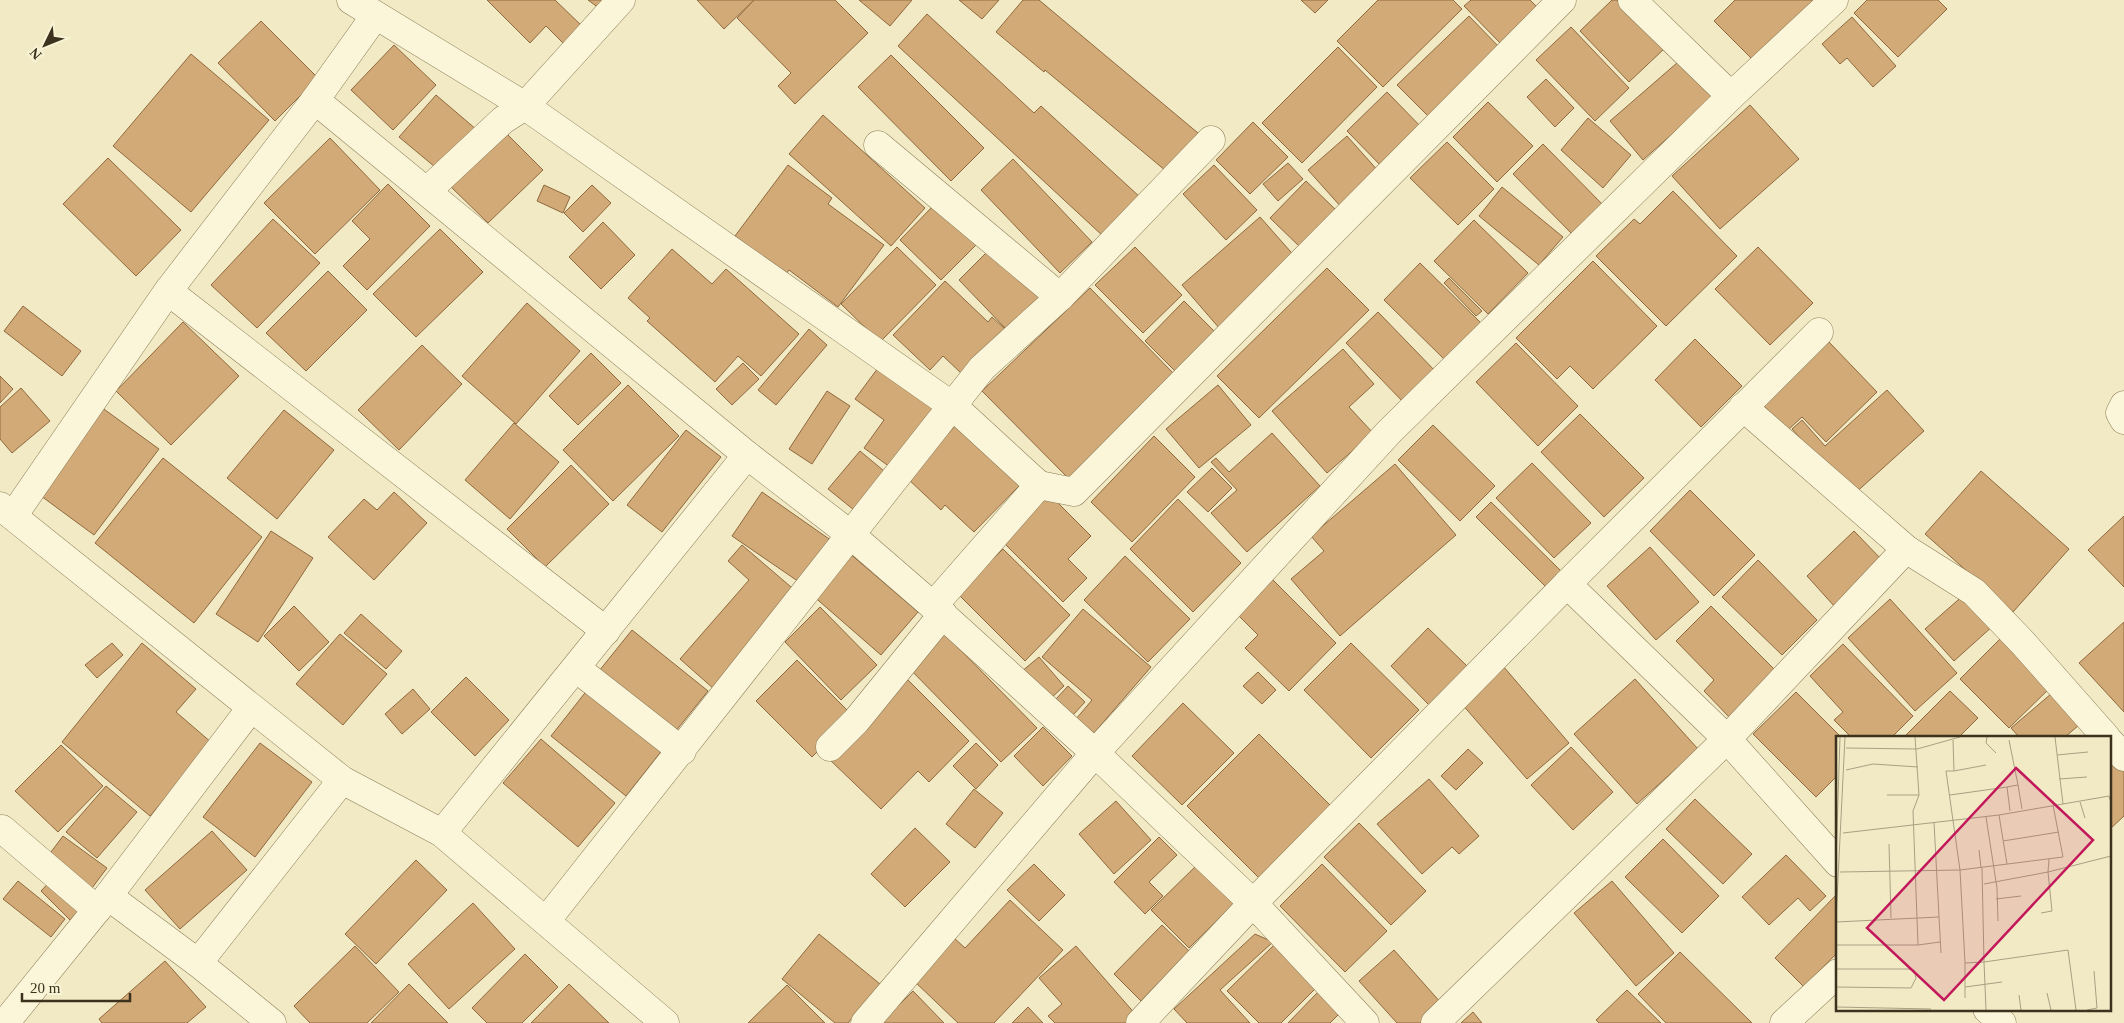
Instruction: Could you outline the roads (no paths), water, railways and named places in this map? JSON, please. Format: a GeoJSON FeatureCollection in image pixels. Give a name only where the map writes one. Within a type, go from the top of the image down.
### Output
{"type":"FeatureCollection","features":[{"type":"Feature","properties":{"kind":"street"},"geometry":{"type":"LineString","coordinates":[[351,0],[525,106],[954,407],[1039,486],[1074,492],[1562,0]]}},
{"type":"Feature","properties":{"kind":"street"},"geometry":{"type":"LineString","coordinates":[[428,190],[503,120],[525,106],[621,0]]}},
{"type":"Feature","properties":{"kind":"street"},"geometry":{"type":"LineString","coordinates":[[1632,0],[1731,96]]}},
{"type":"Feature","properties":{"kind":"street"},"geometry":{"type":"LineString","coordinates":[[865,1023],[1095,752],[1389,432],[1731,96],[1834,0]]}},
{"type":"Feature","properties":{"kind":"street"},"geometry":{"type":"LineString","coordinates":[[375,16],[315,100],[168,291],[6,511],[342,780],[442,833],[666,1023]]}},
{"type":"Feature","properties":{"kind":"street"},"geometry":{"type":"LineString","coordinates":[[315,100],[428,190],[747,455],[851,535],[938,610],[1095,752],[1252,903],[1365,1023]]}},
{"type":"Feature","properties":{"kind":"street"},"geometry":{"type":"LineString","coordinates":[[546,921],[682,752],[851,535],[954,407],[982,368],[1060,297],[1211,140]]}},
{"type":"Feature","properties":{"kind":"street"},"geometry":{"type":"LineString","coordinates":[[878,145],[1060,297]]}},
{"type":"Feature","properties":{"kind":"street"},"geometry":{"type":"LineString","coordinates":[[168,291],[606,631]]}},
{"type":"Feature","properties":{"kind":"street"},"geometry":{"type":"LineString","coordinates":[[1140,1023],[1252,903],[1819,332]]}},
{"type":"Feature","properties":{"kind":"street"},"geometry":{"type":"LineString","coordinates":[[2124,405],[2120,413],[2124,420]]}},
{"type":"Feature","properties":{"kind":"street"},"geometry":{"type":"LineString","coordinates":[[1743,407],[1906,549],[1974,592],[2023,643],[2105,736]]}},
{"type":"Feature","properties":{"kind":"street"},"geometry":{"type":"LineString","coordinates":[[442,833],[747,455]]}},
{"type":"Feature","properties":{"kind":"street"},"geometry":{"type":"LineString","coordinates":[[830,746],[856,721],[938,610],[1039,486]]}},
{"type":"Feature","properties":{"kind":"street"},"geometry":{"type":"LineString","coordinates":[[1436,1023],[1726,740],[1906,549]]}},
{"type":"Feature","properties":{"kind":"street"},"geometry":{"type":"LineString","coordinates":[[1567,584],[1726,740],[1836,861]]}},
{"type":"Feature","properties":{"kind":"street"},"geometry":{"type":"LineString","coordinates":[[576,668],[682,752]]}},
{"type":"Feature","properties":{"kind":"street"},"geometry":{"type":"LineString","coordinates":[[5,1023],[102,903],[251,708]]}},
{"type":"Feature","properties":{"kind":"street"},"geometry":{"type":"LineString","coordinates":[[2112,744],[2124,757]]}},
{"type":"Feature","properties":{"kind":"street"},"geometry":{"type":"LineString","coordinates":[[198,963],[342,780]]}},
{"type":"Feature","properties":{"kind":"street"},"geometry":{"type":"LineString","coordinates":[[2,829],[102,903],[198,963],[272,1023]]}},
{"type":"Feature","properties":{"kind":"street"},"geometry":{"type":"LineString","coordinates":[[1784,1023],[1836,975]]}},
{"type":"Feature","properties":{"kind":"street"},"geometry":{"type":"LineString","coordinates":[[1988,1010],[2002,1023]]}}]}
